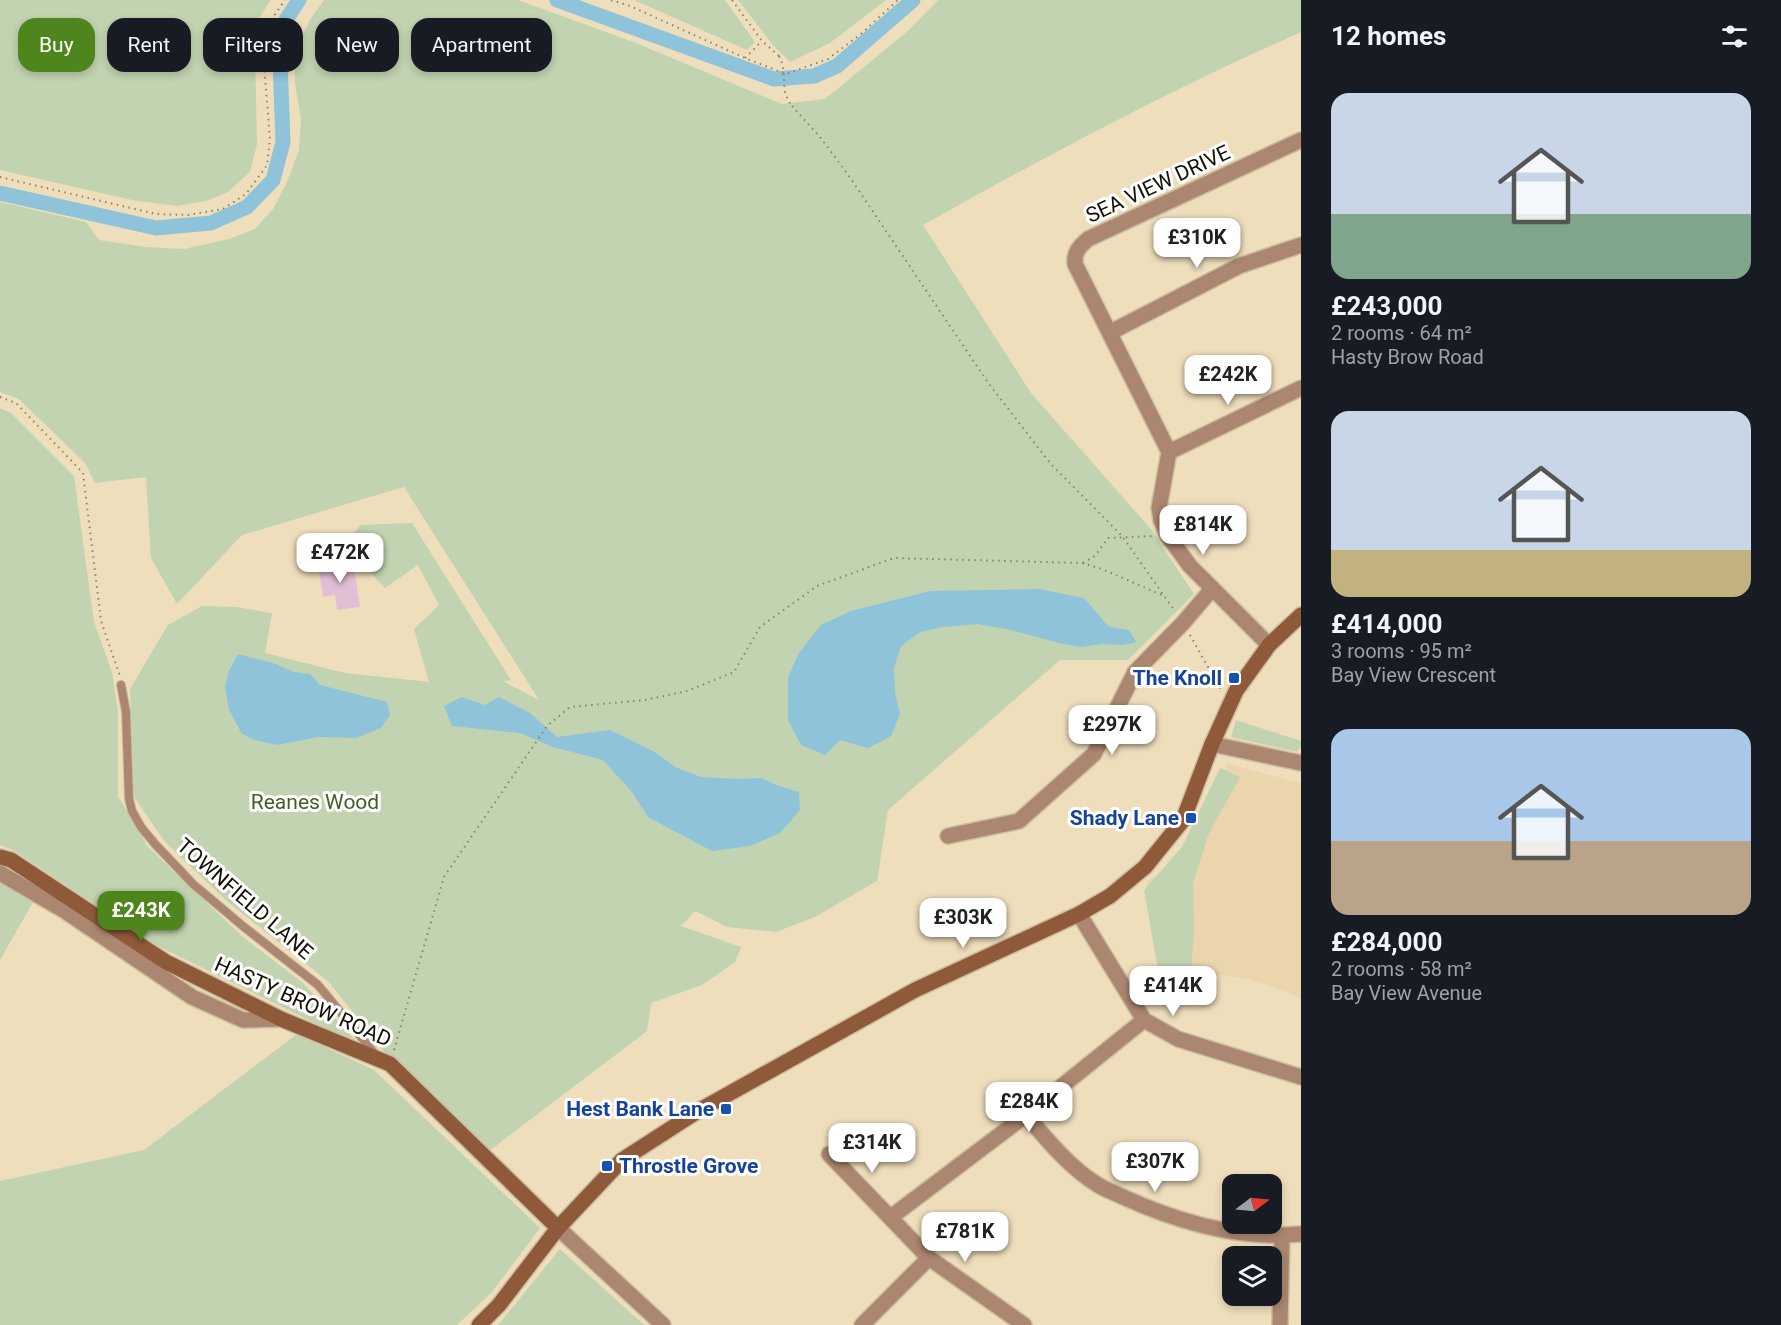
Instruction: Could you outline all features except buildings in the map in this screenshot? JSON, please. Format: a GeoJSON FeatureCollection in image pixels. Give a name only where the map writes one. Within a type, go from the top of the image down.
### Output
{"type":"FeatureCollection","features":[{"type":"Feature","properties":{"kind":"street","name":"SEA VIEW DRIVE"},"geometry":{"type":"LineString","coordinates":[[1170,453],[1075,264],[1074,255],[1088,239],[1301,140]]}},
{"type":"Feature","properties":{"kind":"street"},"geometry":{"type":"LineString","coordinates":[[1111,332],[1239,266],[1301,244]]}},
{"type":"Feature","properties":{"kind":"street"},"geometry":{"type":"LineString","coordinates":[[1269,645],[1190,566],[1168,536],[1159,508],[1170,453],[1301,388]]}},
{"type":"Feature","properties":{"kind":"street"},"geometry":{"type":"LineString","coordinates":[[948,836],[1019,821],[1094,754],[1135,672],[1183,623],[1212,589]]}},
{"type":"Feature","properties":{"kind":"street"},"geometry":{"type":"LineString","coordinates":[[479,1325],[499,1305],[558,1228],[622,1160],[698,1111],[915,990],[1079,914],[1110,896],[1145,867],[1183,820],[1212,744],[1236,691],[1269,645],[1301,615]]}},
{"type":"Feature","properties":{"kind":"street"},"geometry":{"type":"LineString","coordinates":[[1212,744],[1299,761]]}},
{"type":"Feature","properties":{"kind":"street","name":"HASTY BROW ROAD"},"geometry":{"type":"LineString","coordinates":[[0,857],[11,860],[166,962],[281,1019],[384,1061],[558,1228]]}},
{"type":"Feature","properties":{"kind":"street"},"geometry":{"type":"LineString","coordinates":[[0,873],[65,911],[192,997],[243,1020],[281,1019]]}},
{"type":"Feature","properties":{"kind":"street"},"geometry":{"type":"LineString","coordinates":[[1079,914],[1144,1020],[1178,1038],[1301,1077]]}},
{"type":"Feature","properties":{"kind":"street"},"geometry":{"type":"LineString","coordinates":[[891,1217],[1026,1115],[1144,1020]]}},
{"type":"Feature","properties":{"kind":"street"},"geometry":{"type":"LineString","coordinates":[[1026,1115],[1059,1153],[1098,1185],[1147,1208],[1217,1229],[1282,1236],[1301,1234]]}},
{"type":"Feature","properties":{"kind":"street"},"geometry":{"type":"LineString","coordinates":[[829,1154],[929,1258],[1024,1325]]}},
{"type":"Feature","properties":{"kind":"street"},"geometry":{"type":"LineString","coordinates":[[558,1228],[663,1325]]}},
{"type":"Feature","properties":{"kind":"street"},"geometry":{"type":"LineString","coordinates":[[1280,1325],[1282,1236]]}},
{"type":"Feature","properties":{"kind":"street"},"geometry":{"type":"LineString","coordinates":[[862,1325],[929,1258]]}},
{"type":"Feature","properties":{"kind":"lane","name":"TOWNFIELD LANE"},"geometry":{"type":"LineString","coordinates":[[122,685],[126,712],[129,799],[132,811],[141,827],[193,884],[318,985],[384,1061]]}},
{"type":"Feature","properties":{"kind":"path"},"geometry":{"type":"LineString","coordinates":[[0,177],[156,214],[188,215],[224,209],[246,194],[267,165],[270,139],[264,65],[267,26],[285,0]]}},
{"type":"Feature","properties":{"kind":"path"},"geometry":{"type":"LineString","coordinates":[[611,0],[630,6],[786,74],[828,59],[862,33],[898,0]]}},
{"type":"Feature","properties":{"kind":"path"},"geometry":{"type":"LineString","coordinates":[[732,0],[762,41],[779,56],[784,66],[784,93],[792,106],[820,137],[849,176],[957,339],[995,392],[1050,463],[1122,536],[1183,623],[1229,706]]}},
{"type":"Feature","properties":{"kind":"path"},"geometry":{"type":"LineString","coordinates":[[745,58],[762,41]]}},
{"type":"Feature","properties":{"kind":"path"},"geometry":{"type":"LineString","coordinates":[[0,397],[16,403],[83,473],[101,621],[122,685]]}},
{"type":"Feature","properties":{"kind":"path"},"geometry":{"type":"LineString","coordinates":[[1082,563],[1095,556],[1108,538],[1168,536]]}},
{"type":"Feature","properties":{"kind":"path"},"geometry":{"type":"LineString","coordinates":[[384,1061],[444,877],[548,726],[570,707],[645,700],[687,691],[734,672],[760,627],[807,593],[817,586],[894,558],[1082,563],[1102,569],[1164,596]]}},
{"type":"Feature","properties":{"kind":"shaded area"},"geometry":{"type":"Polygon","coordinates":[[[1228,764],[1301,783],[1301,1000],[1290,993],[1251,980],[1160,965],[1146,881],[1168,871],[1177,861],[1228,764]]]}},
{"type":"Feature","properties":{"kind":"green space"},"geometry":{"type":"Polygon","coordinates":[[[0,0],[271,0],[259,18],[203,18],[203,72],[256,72],[257,144],[250,172],[228,192],[206,201],[177,206],[132,200],[0,170],[0,0]]]}},
{"type":"Feature","properties":{"kind":"green space","name":"Reanes Wood"},"geometry":{"type":"Polygon","coordinates":[[[324,0],[518,0],[636,43],[782,104],[825,99],[909,30],[938,0],[1301,0],[1301,32],[1205,76],[1110,124],[923,225],[1031,393],[1150,528],[1194,594],[1128,660],[1060,660],[888,810],[877,881],[815,917],[776,932],[727,927],[695,911],[681,926],[741,947],[735,962],[702,985],[651,1003],[647,1031],[489,1151],[384,1052],[329,982],[229,903],[165,842],[134,797],[130,689],[168,625],[202,606],[236,607],[272,613],[265,653],[345,673],[429,682],[414,629],[439,605],[418,565],[385,588],[368,570],[363,555],[351,537],[360,525],[412,523],[511,680],[503,681],[539,700],[404,487],[242,535],[177,604],[151,558],[146,477],[95,483],[85,463],[19,399],[0,392],[0,202],[86,222],[99,240],[145,247],[184,249],[229,239],[255,229],[273,209],[287,182],[299,150],[301,120],[295,72],[303,72],[303,34],[324,0]]]}},
{"type":"Feature","properties":{"kind":"green space"},"geometry":{"type":"Polygon","coordinates":[[[634,0],[725,0],[755,42],[747,50],[634,0]]]}},
{"type":"Feature","properties":{"kind":"green space"},"geometry":{"type":"Polygon","coordinates":[[[738,0],[886,0],[830,43],[790,62],[773,45],[738,0]]]}},
{"type":"Feature","properties":{"kind":"green space"},"geometry":{"type":"Polygon","coordinates":[[[0,408],[11,413],[74,476],[94,622],[112,672],[118,712],[118,796],[148,847],[243,937],[303,983],[356,1041],[333,1032],[158,946],[13,850],[0,845],[0,408]]]}},
{"type":"Feature","properties":{"kind":"green space"},"geometry":{"type":"Polygon","coordinates":[[[1236,720],[1301,741],[1301,747],[1297,752],[1231,737],[1236,720]]]}},
{"type":"Feature","properties":{"kind":"green space"},"geometry":{"type":"Polygon","coordinates":[[[1220,768],[1240,777],[1208,835],[1193,884],[1194,932],[1191,971],[1158,970],[1144,890],[1182,847],[1220,768]]]}},
{"type":"Feature","properties":{"kind":"green space"},"geometry":{"type":"Polygon","coordinates":[[[0,880],[36,897],[0,960],[0,880]]]}},
{"type":"Feature","properties":{"kind":"green space"},"geometry":{"type":"Polygon","coordinates":[[[297,1034],[374,1070],[540,1228],[492,1292],[457,1325],[0,1325],[0,1181],[144,1150],[297,1034]]]}},
{"type":"Feature","properties":{"kind":"green space"},"geometry":{"type":"Polygon","coordinates":[[[560,1249],[644,1325],[498,1325],[560,1249]]]}},
{"type":"Feature","properties":{"kind":"water"},"geometry":{"type":"Polygon","coordinates":[[[1039,589],[1084,598],[1109,627],[1129,630],[1136,642],[1124,645],[1102,644],[1082,647],[977,624],[920,632],[901,646],[894,668],[895,693],[900,714],[891,736],[868,748],[840,740],[825,755],[801,745],[788,720],[788,677],[799,653],[821,625],[851,611],[930,591],[1039,589]]]}},
{"type":"Feature","properties":{"kind":"water"},"geometry":{"type":"Polygon","coordinates":[[[238,654],[273,663],[294,672],[310,674],[320,685],[387,702],[390,715],[381,728],[356,738],[318,737],[277,745],[255,740],[242,734],[229,710],[225,686],[229,671],[238,654]]]}},
{"type":"Feature","properties":{"kind":"water"},"geometry":{"type":"Polygon","coordinates":[[[462,697],[485,705],[499,697],[530,713],[557,737],[610,730],[655,752],[675,767],[701,777],[761,778],[799,792],[800,810],[780,833],[750,846],[712,851],[648,817],[632,792],[603,760],[553,747],[520,733],[452,726],[444,706],[462,697]]]}},
{"type":"Feature","properties":{"kind":"waterway"},"geometry":{"type":"LineString","coordinates":[[0,193],[156,228],[211,223],[247,207],[273,180],[283,142],[280,61],[282,26],[299,0]]}},
{"type":"Feature","properties":{"kind":"waterway"},"geometry":{"type":"LineString","coordinates":[[557,0],[774,79],[814,76],[837,66],[913,0]]}},
{"type":"Feature","properties":{"kind":"place","name":"The Knoll"},"geometry":{"type":"Point","coordinates":[1234,678]}},
{"type":"Feature","properties":{"kind":"place","name":"Shady Lane"},"geometry":{"type":"Point","coordinates":[1191,818]}},
{"type":"Feature","properties":{"kind":"place","name":"Hest Bank Lane"},"geometry":{"type":"Point","coordinates":[726,1109]}},
{"type":"Feature","properties":{"kind":"place","name":"Throstle Grove"},"geometry":{"type":"Point","coordinates":[607,1166]}}]}
